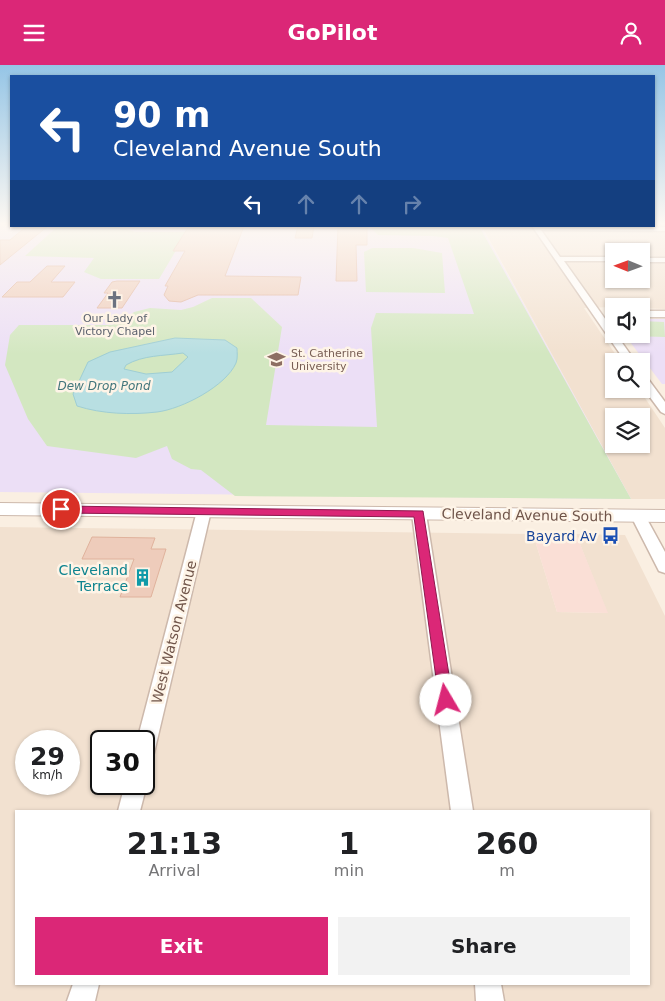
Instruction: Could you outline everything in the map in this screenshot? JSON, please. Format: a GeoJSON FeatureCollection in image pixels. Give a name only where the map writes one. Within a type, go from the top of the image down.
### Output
{"type":"FeatureCollection","features":[{"type":"Feature","properties":{"kind":"street"},"geometry":{"type":"LineString","coordinates":[[563,267],[624,353]]}},
{"type":"Feature","properties":{"kind":"street"},"geometry":{"type":"LineString","coordinates":[[597,314],[605,314]]}},
{"type":"Feature","properties":{"kind":"street"},"geometry":{"type":"LineString","coordinates":[[650,314],[665,314]]}},
{"type":"Feature","properties":{"kind":"street"},"geometry":{"type":"LineString","coordinates":[[650,389],[665,410]]}},
{"type":"Feature","properties":{"kind":"street"},"geometry":{"type":"LineString","coordinates":[[652,392],[665,392]]}},
{"type":"Feature","properties":{"kind":"street","name":"Cleveland Avenue South"},"geometry":{"type":"LineString","coordinates":[[0,509],[665,516]]}},
{"type":"Feature","properties":{"kind":"street","name":"West Watson Avenue"},"geometry":{"type":"LineString","coordinates":[[150,730],[204,511]]}},
{"type":"Feature","properties":{"kind":"street"},"geometry":{"type":"LineString","coordinates":[[419,514],[462,810]]}},
{"type":"Feature","properties":{"kind":"street"},"geometry":{"type":"LineString","coordinates":[[638,516],[665,567]]}},
{"type":"Feature","properties":{"kind":"street"},"geometry":{"type":"LineString","coordinates":[[129,810],[133,795]]}},
{"type":"Feature","properties":{"kind":"street"},"geometry":{"type":"LineString","coordinates":[[81,1001],[86,985]]}},
{"type":"Feature","properties":{"kind":"street"},"geometry":{"type":"LineString","coordinates":[[488,985],[490,1001]]}},
{"type":"Feature","properties":{"kind":"shaded area","name":"St. Catherine University"},"geometry":{"type":"Polygon","coordinates":[[[0,267],[503,267],[631,499],[0,492],[0,267]]]}},
{"type":"Feature","properties":{"kind":"shaded area"},"geometry":{"type":"Polygon","coordinates":[[[504,267],[605,267],[605,288],[650,288],[650,267],[665,267],[665,309],[650,308],[650,298],[605,298],[605,307],[584,308],[605,339],[605,343],[608,343],[615,353],[605,353],[605,398],[645,398],[665,428],[665,499],[631,499],[606,453],[650,453],[650,408],[605,408],[605,451],[504,267]]]}},
{"type":"Feature","properties":{"kind":"shaded area"},"geometry":{"type":"Polygon","coordinates":[[[650,319],[665,319],[665,384],[662,384],[650,368],[650,353],[638,353],[631,343],[650,343],[650,319]]]}},
{"type":"Feature","properties":{"kind":"shaded area"},"geometry":{"type":"Polygon","coordinates":[[[0,527],[533,534],[557,612],[607,613],[576,534],[625,535],[665,616],[665,1001],[0,1001],[0,527]]]}},
{"type":"Feature","properties":{"kind":"shaded area"},"geometry":{"type":"Polygon","coordinates":[[[533,534],[576,534],[608,613],[557,612],[533,534]]]}},
{"type":"Feature","properties":{"kind":"green space"},"geometry":{"type":"Polygon","coordinates":[[[88,267],[166,267],[159,279],[101,279],[84,272],[88,267]]]}},
{"type":"Feature","properties":{"kind":"green space"},"geometry":{"type":"Polygon","coordinates":[[[365,267],[443,267],[445,293],[366,292],[365,267]]]}},
{"type":"Feature","properties":{"kind":"green space"},"geometry":{"type":"Polygon","coordinates":[[[458,267],[502,267],[631,499],[235,496],[201,470],[191,469],[172,459],[167,446],[136,458],[47,446],[28,419],[5,365],[10,335],[19,325],[111,325],[122,322],[134,312],[150,308],[181,310],[193,307],[212,298],[251,298],[282,327],[266,425],[377,427],[371,328],[376,313],[474,314],[458,267]]]}},
{"type":"Feature","properties":{"kind":"green space"},"geometry":{"type":"Polygon","coordinates":[[[650,321],[664,322],[665,337],[650,337],[650,321]]]}},
{"type":"Feature","properties":{"kind":"water","name":"Dew Drop Pond"},"geometry":{"type":"Polygon","coordinates":[[[175,338],[225,340],[237,348],[237,357],[231,372],[213,388],[190,401],[167,410],[127,414],[96,411],[77,406],[73,394],[88,362],[110,352],[175,338]],[[183,353],[146,358],[126,365],[124,369],[146,374],[172,372],[188,357],[183,353]]]}},
{"type":"Feature","properties":{"kind":"building"},"geometry":{"type":"Polygon","coordinates":[[[46,267],[64,267],[51,282],[75,282],[63,297],[2,297],[17,282],[30,282],[46,267]]]}},
{"type":"Feature","properties":{"kind":"building"},"geometry":{"type":"Polygon","coordinates":[[[176,267],[229,267],[225,276],[301,277],[298,295],[198,295],[181,302],[169,301],[164,295],[168,286],[165,286],[176,267]]]}},
{"type":"Feature","properties":{"kind":"building"},"geometry":{"type":"Polygon","coordinates":[[[337,267],[357,267],[357,281],[336,281],[337,267]]]}},
{"type":"Feature","properties":{"kind":"building","name":"Our Lady of Victory Chapel"},"geometry":{"type":"Polygon","coordinates":[[[140,281],[122,308],[97,308],[108,293],[104,293],[112,282],[140,281]]]}},
{"type":"Feature","properties":{"kind":"building","name":"Cleveland Terrace"},"geometry":{"type":"Polygon","coordinates":[[[92,537],[155,538],[151,549],[166,549],[151,597],[120,597],[134,559],[82,559],[92,537]]]}},
{"type":"Feature","properties":{"kind":"place","name":"Our Lady of Victory Chapel"},"geometry":{"type":"Point","coordinates":[115,300]}},
{"type":"Feature","properties":{"kind":"place","name":"St. Catherine University"},"geometry":{"type":"Point","coordinates":[277,359]}},
{"type":"Feature","properties":{"kind":"place","name":"Bayard Av"},"geometry":{"type":"Point","coordinates":[611,536]}},
{"type":"Feature","properties":{"kind":"place","name":"Cleveland Terrace"},"geometry":{"type":"Point","coordinates":[142,578]}},
{"type":"Feature","properties":{"kind":"route"},"geometry":{"type":"LineString","coordinates":[[61,509],[419,514],[446,700]]}}]}
